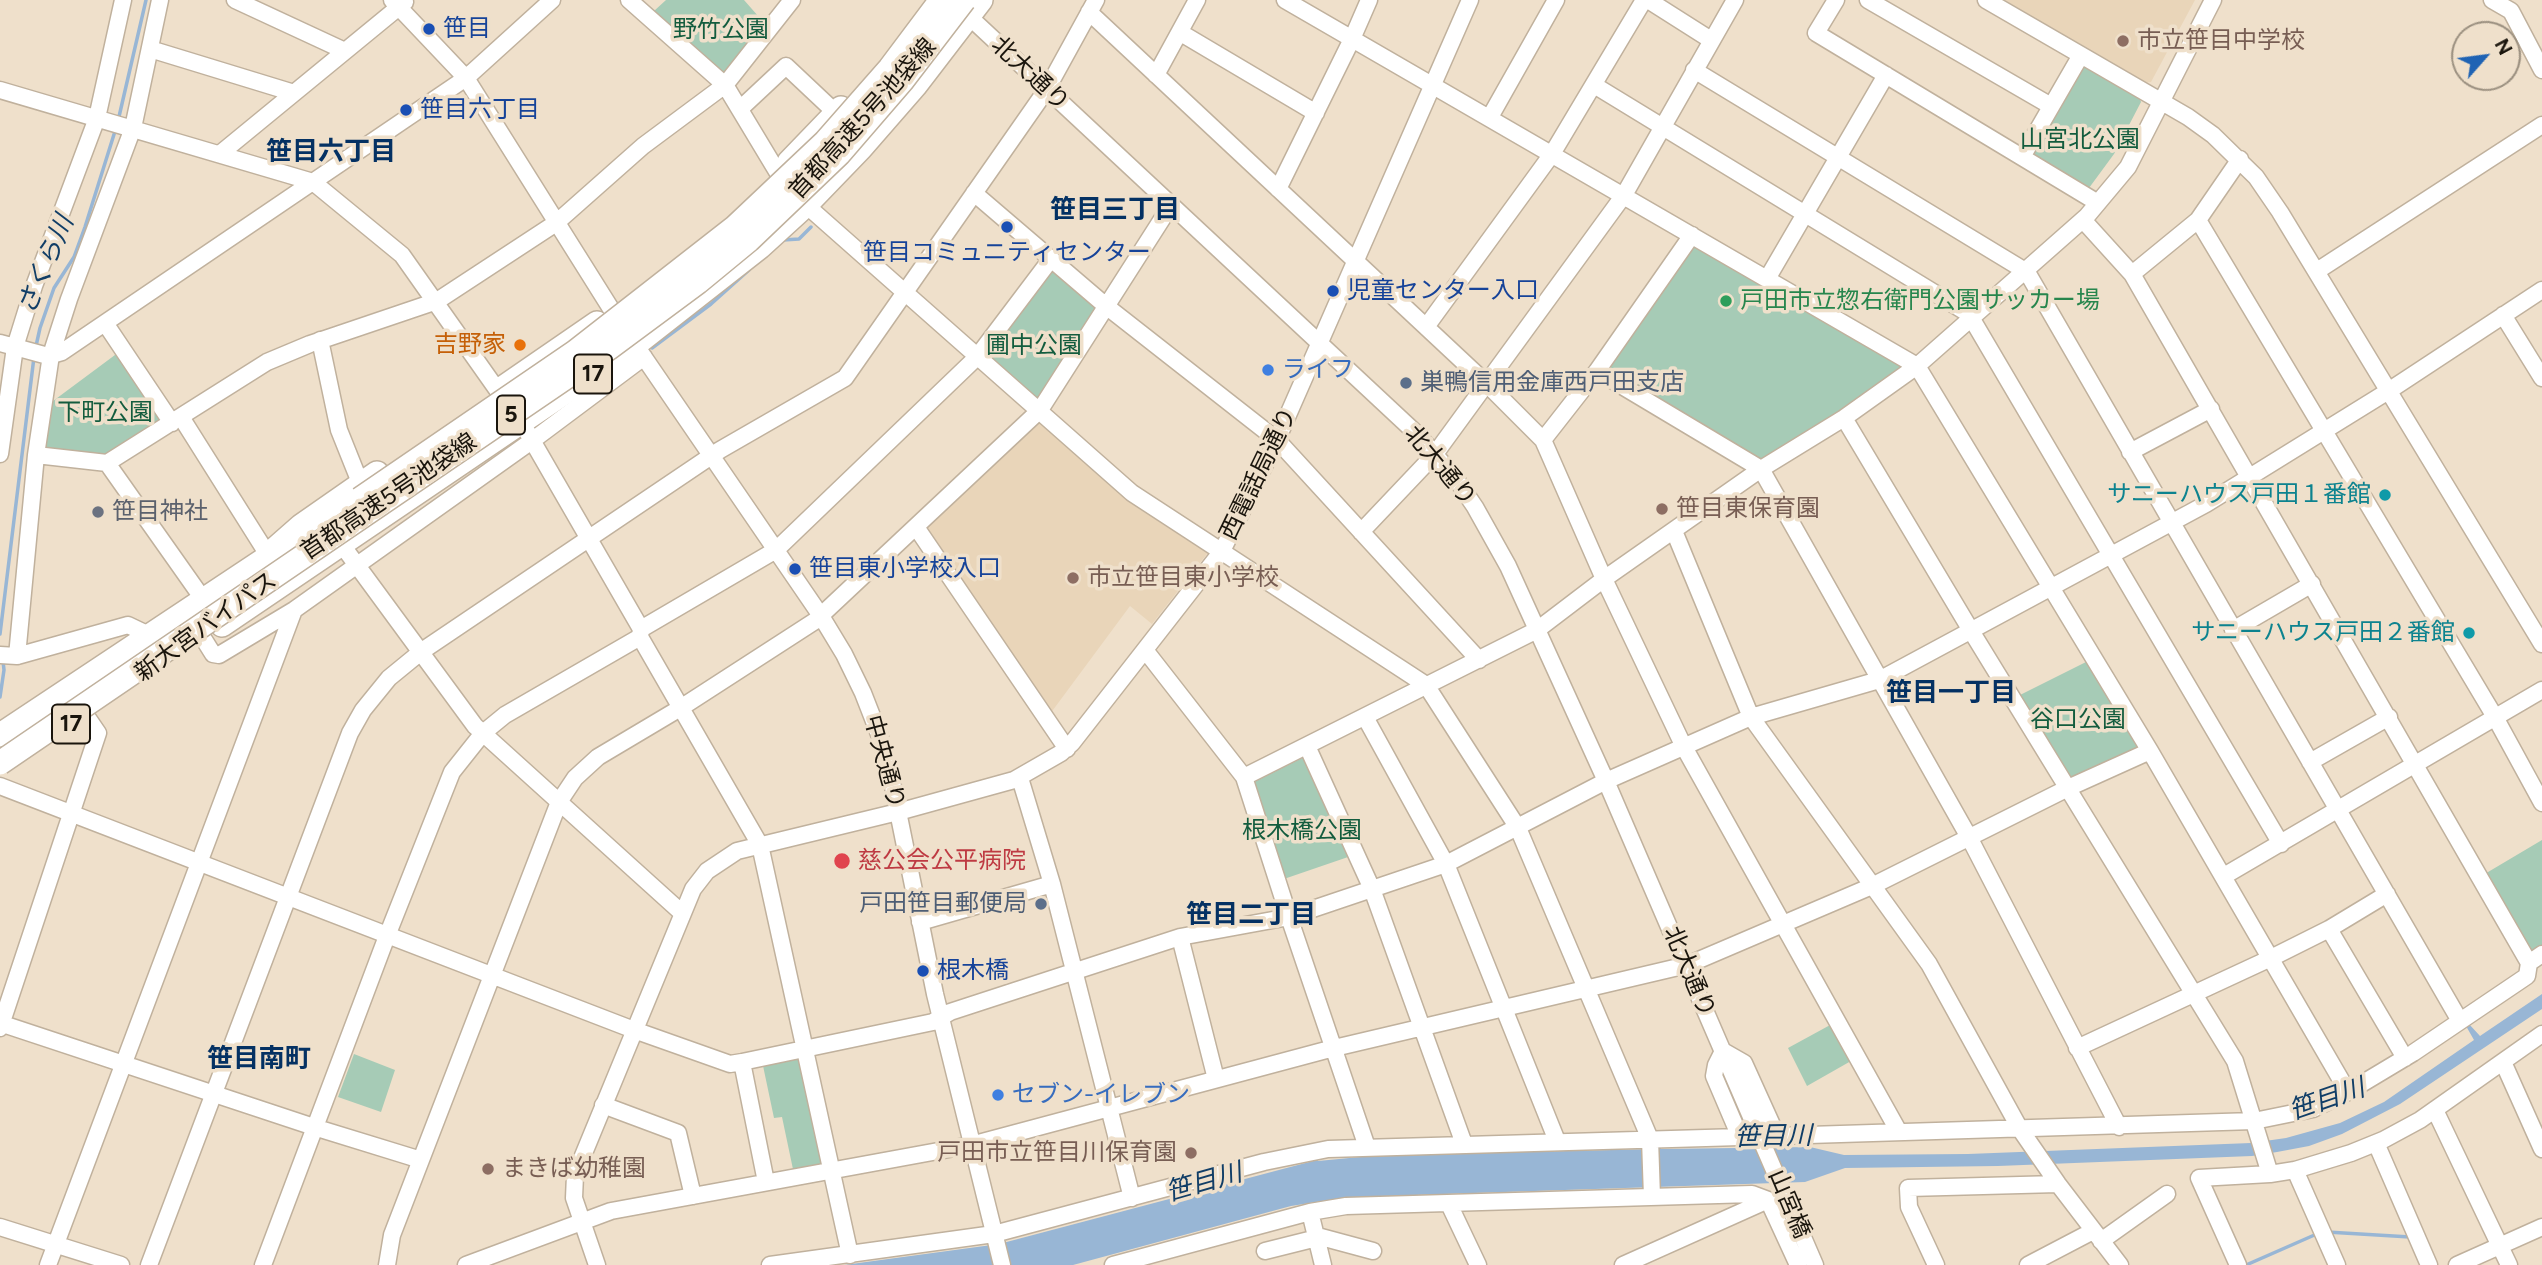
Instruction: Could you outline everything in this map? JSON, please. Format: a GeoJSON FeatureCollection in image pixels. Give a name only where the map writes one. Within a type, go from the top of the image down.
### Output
{"type":"FeatureCollection","features":[{"type":"Feature","properties":{"kind":"highway","name":"17"},"geometry":{"type":"LineString","coordinates":[[652,305],[797,183],[834,140],[883,61],[927,0]]}},
{"type":"Feature","properties":{"kind":"highway","name":"首都高速5号池袋線"},"geometry":{"type":"LineString","coordinates":[[0,746],[575,352],[684,269],[735,227],[825,142],[890,68],[941,0]]}},
{"type":"Feature","properties":{"kind":"highway","name":"17"},"geometry":{"type":"LineString","coordinates":[[834,140],[915,86],[971,5]]}},
{"type":"Feature","properties":{"kind":"highway","name":"首都高速5号池袋線"},"geometry":{"type":"LineString","coordinates":[[0,763],[609,348],[698,282],[750,240],[839,154],[971,5]]}},
{"type":"Feature","properties":{"kind":"highway","name":"17"},"geometry":{"type":"LineString","coordinates":[[142,674],[203,638],[342,545],[528,431],[640,351],[705,292],[920,44]]}},
{"type":"Feature","properties":{"kind":"highway","name":"17"},"geometry":{"type":"LineString","coordinates":[[268,555],[301,526],[613,312],[711,233],[797,183]]}},
{"type":"Feature","properties":{"kind":"highway","name":"新大宮バイパス"},"geometry":{"type":"LineString","coordinates":[[0,735],[268,555],[344,513],[581,358],[412,477],[224,616],[0,773]]}},
{"type":"Feature","properties":{"kind":"street"},"geometry":{"type":"LineString","coordinates":[[123,0],[116,123],[50,355],[9,656],[128,625],[149,635]]}},
{"type":"Feature","properties":{"kind":"street"},"geometry":{"type":"LineString","coordinates":[[0,454],[13,346],[34,286],[150,49],[160,0]]}},
{"type":"Feature","properties":{"kind":"street"},"geometry":{"type":"LineString","coordinates":[[235,0],[345,51]]}},
{"type":"Feature","properties":{"kind":"street"},"geometry":{"type":"LineString","coordinates":[[13,346],[50,355],[62,352],[466,78],[552,0]]}},
{"type":"Feature","properties":{"kind":"street"},"geometry":{"type":"LineString","coordinates":[[629,0],[725,85],[797,183],[905,293],[1132,493],[1426,685],[1518,828],[1650,1141],[1652,1196]]}},
{"type":"Feature","properties":{"kind":"street"},"geometry":{"type":"LineString","coordinates":[[36,456],[107,463],[267,362],[320,340],[437,301],[556,223],[643,146],[725,85],[792,0]]}},
{"type":"Feature","properties":{"kind":"street","name":"北大通り"},"geometry":{"type":"LineString","coordinates":[[953,0],[971,5],[1047,89],[1418,435],[1475,506],[1493,536],[1606,781],[1732,1071]]}},
{"type":"Feature","properties":{"kind":"street"},"geometry":{"type":"LineString","coordinates":[[1156,75],[1197,0]]}},
{"type":"Feature","properties":{"kind":"street"},"geometry":{"type":"LineString","coordinates":[[1285,0],[1917,366],[2150,751],[2348,1092]]}},
{"type":"Feature","properties":{"kind":"street"},"geometry":{"type":"LineString","coordinates":[[1278,189],[1369,0]]}},
{"type":"Feature","properties":{"kind":"street","name":"西電話局通り"},"geometry":{"type":"LineString","coordinates":[[597,1265],[574,1198],[575,1175],[693,889],[707,871],[737,851],[898,812],[1020,778],[1067,749],[1222,551],[1277,440],[1470,0]]}},
{"type":"Feature","properties":{"kind":"street"},"geometry":{"type":"LineString","coordinates":[[1490,117],[1556,0]]}},
{"type":"Feature","properties":{"kind":"street"},"geometry":{"type":"LineString","coordinates":[[1426,327],[1552,154],[1646,0],[1711,40]]}},
{"type":"Feature","properties":{"kind":"street"},"geometry":{"type":"LineString","coordinates":[[1361,532],[1435,454],[1624,195],[1735,0]]}},
{"type":"Feature","properties":{"kind":"street"},"geometry":{"type":"LineString","coordinates":[[1836,0],[1816,33],[2098,203]]}},
{"type":"Feature","properties":{"kind":"street"},"geometry":{"type":"LineString","coordinates":[[1868,0],[2050,106]]}},
{"type":"Feature","properties":{"kind":"street"},"geometry":{"type":"LineString","coordinates":[[1986,0],[2188,117],[2240,159],[2280,212],[2536,622],[2542,644]]}},
{"type":"Feature","properties":{"kind":"street"},"geometry":{"type":"LineString","coordinates":[[1244,777],[1537,630],[1604,579],[1761,469],[1844,418],[1917,366],[2027,272],[2082,220],[2128,167],[2213,0]]}},
{"type":"Feature","properties":{"kind":"street"},"geometry":{"type":"LineString","coordinates":[[2492,0],[2516,6],[2542,70]]}},
{"type":"Feature","properties":{"kind":"street"},"geometry":{"type":"LineString","coordinates":[[221,153],[400,3]]}},
{"type":"Feature","properties":{"kind":"street","name":"中央通り"},"geometry":{"type":"LineString","coordinates":[[400,3],[466,78],[613,312],[844,653],[872,713],[886,755],[920,922],[971,1145],[995,1236]]}},
{"type":"Feature","properties":{"kind":"street"},"geometry":{"type":"LineString","coordinates":[[149,1265],[356,721],[389,678],[422,652],[712,455],[845,379],[1047,89],[1093,6],[1156,75],[1486,383],[1543,440],[1604,579],[1684,747],[1899,1132]]}},
{"type":"Feature","properties":{"kind":"street"},"geometry":{"type":"LineString","coordinates":[[1181,33],[1316,113]]}},
{"type":"Feature","properties":{"kind":"street"},"geometry":{"type":"LineString","coordinates":[[150,49],[294,93]]}},
{"type":"Feature","properties":{"kind":"street"},"geometry":{"type":"LineString","coordinates":[[2022,158],[2081,55]]}},
{"type":"Feature","properties":{"kind":"street"},"geometry":{"type":"LineString","coordinates":[[740,108],[786,66],[834,140]]}},
{"type":"Feature","properties":{"kind":"street"},"geometry":{"type":"LineString","coordinates":[[1694,70],[2027,272],[2460,1021]]}},
{"type":"Feature","properties":{"kind":"street"},"geometry":{"type":"LineString","coordinates":[[1767,279],[1886,75]]}},
{"type":"Feature","properties":{"kind":"street"},"geometry":{"type":"LineString","coordinates":[[1594,85],[1973,318],[2281,844]]}},
{"type":"Feature","properties":{"kind":"street"},"geometry":{"type":"LineString","coordinates":[[0,90],[313,182],[402,256],[437,301],[498,391]]}},
{"type":"Feature","properties":{"kind":"street"},"geometry":{"type":"LineString","coordinates":[[2316,271],[2542,125]]}},
{"type":"Feature","properties":{"kind":"street"},"geometry":{"type":"LineString","coordinates":[[2132,274],[2197,220],[2240,159]]}},
{"type":"Feature","properties":{"kind":"street"},"geometry":{"type":"LineString","coordinates":[[974,193],[1106,306],[1277,440],[1479,660]]}},
{"type":"Feature","properties":{"kind":"street"},"geometry":{"type":"LineString","coordinates":[[387,1265],[392,1235],[559,802],[576,778],[598,757],[682,707],[821,616],[1040,410],[1171,205]]}},
{"type":"Feature","properties":{"kind":"street"},"geometry":{"type":"LineString","coordinates":[[770,1265],[995,1236],[1265,1162],[1328,1149],[1740,1137],[1714,1076],[1723,1051],[1744,1063],[1777,1136],[1899,1132],[2022,1133],[2255,1123],[2313,1109],[2348,1092],[2405,1058],[2527,976],[2536,958],[2415,763],[2132,274],[2082,220]]}},
{"type":"Feature","properties":{"kind":"street"},"geometry":{"type":"LineString","coordinates":[[2197,220],[2495,717],[2542,803]]}},
{"type":"Feature","properties":{"kind":"street"},"geometry":{"type":"LineString","coordinates":[[1543,440],[1597,371],[1692,235]]}},
{"type":"Feature","properties":{"kind":"street"},"geometry":{"type":"LineString","coordinates":[[263,1265],[444,788],[461,759],[483,733],[512,710],[776,550],[977,357],[1051,259]]}},
{"type":"Feature","properties":{"kind":"street"},"geometry":{"type":"LineString","coordinates":[[0,786],[634,1030],[730,1064],[742,1062],[933,1022],[950,1012],[1180,937],[1289,918],[1446,864],[1606,781],[1751,717],[1879,680],[2251,477],[2542,289]]}},
{"type":"Feature","properties":{"kind":"street"},"geometry":{"type":"LineString","coordinates":[[2503,315],[2542,378]]}},
{"type":"Feature","properties":{"kind":"street"},"geometry":{"type":"LineString","coordinates":[[105,323],[177,420],[268,555]]}},
{"type":"Feature","properties":{"kind":"street"},"geometry":{"type":"LineString","coordinates":[[320,340],[339,430],[360,485]]}},
{"type":"Feature","properties":{"kind":"street"},"geometry":{"type":"LineString","coordinates":[[1597,371],[1761,469],[1970,839],[2119,1127]]}},
{"type":"Feature","properties":{"kind":"street"},"geometry":{"type":"LineString","coordinates":[[2130,452],[2211,409]]}},
{"type":"Feature","properties":{"kind":"street"},"geometry":{"type":"LineString","coordinates":[[1844,418],[1970,630],[2235,1061],[2269,1172]]}},
{"type":"Feature","properties":{"kind":"street"},"geometry":{"type":"LineString","coordinates":[[203,638],[213,654],[219,655],[295,610],[357,566],[528,431],[760,845],[850,1255]]}},
{"type":"Feature","properties":{"kind":"street"},"geometry":{"type":"LineString","coordinates":[[107,463],[203,599]]}},
{"type":"Feature","properties":{"kind":"street"},"geometry":{"type":"LineString","coordinates":[[916,527],[1067,749]]}},
{"type":"Feature","properties":{"kind":"street"},"geometry":{"type":"LineString","coordinates":[[1674,531],[1751,717],[1929,964],[2022,1133],[2120,1265]]}},
{"type":"Feature","properties":{"kind":"street"},"geometry":{"type":"LineString","coordinates":[[342,545],[475,726],[682,913]]}},
{"type":"Feature","properties":{"kind":"street"},"geometry":{"type":"LineString","coordinates":[[2233,630],[2312,584]]}},
{"type":"Feature","properties":{"kind":"street"},"geometry":{"type":"LineString","coordinates":[[48,1265],[295,610]]}},
{"type":"Feature","properties":{"kind":"street"},"geometry":{"type":"LineString","coordinates":[[1145,650],[1244,777],[1367,1147]]}},
{"type":"Feature","properties":{"kind":"street"},"geometry":{"type":"LineString","coordinates":[[2224,876],[2542,690]]}},
{"type":"Feature","properties":{"kind":"street"},"geometry":{"type":"LineString","coordinates":[[85,714],[98,733],[1,1025],[421,1160]]}},
{"type":"Feature","properties":{"kind":"street"},"geometry":{"type":"LineString","coordinates":[[1365,717],[1446,864],[1556,1141]]}},
{"type":"Feature","properties":{"kind":"street"},"geometry":{"type":"LineString","coordinates":[[2309,762],[2389,717]]}},
{"type":"Feature","properties":{"kind":"street"},"geometry":{"type":"LineString","coordinates":[[1307,746],[1372,889],[1464,1144]]}},
{"type":"Feature","properties":{"kind":"street"},"geometry":{"type":"LineString","coordinates":[[466,1265],[611,1211],[971,1145],[1333,1048],[1687,965],[1872,886],[2068,788],[2150,751]]}},
{"type":"Feature","properties":{"kind":"street"},"geometry":{"type":"LineString","coordinates":[[1020,778],[1052,884],[1132,1198]]}},
{"type":"Feature","properties":{"kind":"street"},"geometry":{"type":"LineString","coordinates":[[920,922],[1052,884]]}},
{"type":"Feature","properties":{"kind":"street"},"geometry":{"type":"LineString","coordinates":[[2077,1048],[2272,958],[2329,929],[2387,894]]}},
{"type":"Feature","properties":{"kind":"street"},"geometry":{"type":"LineString","coordinates":[[2329,929],[2405,1058]]}},
{"type":"Feature","properties":{"kind":"street"},"geometry":{"type":"LineString","coordinates":[[1180,937],[1216,1079]]}},
{"type":"Feature","properties":{"kind":"street"},"geometry":{"type":"LineString","coordinates":[[2238,1265],[2199,1178],[2295,1170],[2376,1143],[2420,1121],[2542,1034]]}},
{"type":"Feature","properties":{"kind":"street"},"geometry":{"type":"LineString","coordinates":[[742,1062],[766,1182]]}},
{"type":"Feature","properties":{"kind":"street"},"geometry":{"type":"LineString","coordinates":[[2503,1062],[2542,1149]]}},
{"type":"Feature","properties":{"kind":"street","name":"山宮橋"},"geometry":{"type":"LineString","coordinates":[[1732,1071],[1809,1263]]}},
{"type":"Feature","properties":{"kind":"street"},"geometry":{"type":"LineString","coordinates":[[603,1105],[678,1133],[693,1196]]}},
{"type":"Feature","properties":{"kind":"street"},"geometry":{"type":"LineString","coordinates":[[2435,1110],[2509,1265]]}},
{"type":"Feature","properties":{"kind":"street"},"geometry":{"type":"LineString","coordinates":[[2376,1143],[2430,1265]]}},
{"type":"Feature","properties":{"kind":"street"},"geometry":{"type":"LineString","coordinates":[[2295,1170],[2337,1265]]}},
{"type":"Feature","properties":{"kind":"street"},"geometry":{"type":"LineString","coordinates":[[1936,1265],[1909,1206],[1908,1188],[2057,1182]]}},
{"type":"Feature","properties":{"kind":"street"},"geometry":{"type":"LineString","coordinates":[[1113,1265],[1155,1260],[1310,1212],[1346,1206],[1752,1194],[1768,1200],[1809,1263]]}},
{"type":"Feature","properties":{"kind":"street"},"geometry":{"type":"LineString","coordinates":[[2028,1265],[2097,1236],[2167,1194]]}},
{"type":"Feature","properties":{"kind":"street"},"geometry":{"type":"LineString","coordinates":[[1623,1265],[1768,1200]]}},
{"type":"Feature","properties":{"kind":"street"},"geometry":{"type":"LineString","coordinates":[[1449,1203],[1478,1265]]}},
{"type":"Feature","properties":{"kind":"street"},"geometry":{"type":"LineString","coordinates":[[1310,1212],[1323,1265]]}},
{"type":"Feature","properties":{"kind":"street"},"geometry":{"type":"LineString","coordinates":[[0,1227],[121,1265]]}},
{"type":"Feature","properties":{"kind":"street"},"geometry":{"type":"LineString","coordinates":[[2457,1265],[2542,1227]]}},
{"type":"Feature","properties":{"kind":"street"},"geometry":{"type":"LineString","coordinates":[[995,1236],[1002,1265]]}},
{"type":"Feature","properties":{"kind":"street"},"geometry":{"type":"LineString","coordinates":[[1265,1251],[1321,1237],[1373,1251]]}},
{"type":"Feature","properties":{"kind":"shaded area","name":"市立笹目中学校"},"geometry":{"type":"Polygon","coordinates":[[[2004,0],[2195,0],[2151,82],[2145,83],[2004,0]]]}},
{"type":"Feature","properties":{"kind":"shaded area","name":"市立笹目東小学校"},"geometry":{"type":"Polygon","coordinates":[[[1040,419],[1210,550],[1152,624],[1130,606],[1050,714],[926,529],[927,523],[1040,419]]]}},
{"type":"Feature","properties":{"kind":"green space","name":"野竹公園"},"geometry":{"type":"Polygon","coordinates":[[[666,0],[744,0],[766,25],[726,72],[722,72],[655,15],[654,11],[666,0]]]}},
{"type":"Feature","properties":{"kind":"green space","name":"山宮北公園"},"geometry":{"type":"Polygon","coordinates":[[[2087,66],[2139,96],[2141,102],[2114,154],[2089,188],[2034,157],[2032,151],[2080,69],[2087,66]]]}},
{"type":"Feature","properties":{"kind":"green space","name":"戸田市立惣右衛門公園サッカー場"},"geometry":{"type":"Polygon","coordinates":[[[1692,235],[1917,366],[1761,469],[1597,371],[1692,235]]]}},
{"type":"Feature","properties":{"kind":"green space","name":"圃中公園"},"geometry":{"type":"Polygon","coordinates":[[[1053,268],[1098,305],[1038,401],[984,358],[1053,268]]]}},
{"type":"Feature","properties":{"kind":"green space","name":"下町公園"},"geometry":{"type":"Polygon","coordinates":[[[119,352],[166,423],[107,460],[39,451],[45,407],[119,352]]]}},
{"type":"Feature","properties":{"kind":"green space","name":"谷口公園"},"geometry":{"type":"Polygon","coordinates":[[[2090,660],[2145,749],[2069,784],[2016,697],[2090,660]]]}},
{"type":"Feature","properties":{"kind":"green space","name":"根木橋公園"},"geometry":{"type":"Polygon","coordinates":[[[1304,757],[1351,856],[1281,880],[1251,785],[1304,757]]]}},
{"type":"Feature","properties":{"kind":"green space"},"geometry":{"type":"Polygon","coordinates":[[[2542,840],[2542,950],[2530,958],[2483,875],[2542,840]]]}},
{"type":"Feature","properties":{"kind":"green space"},"geometry":{"type":"Polygon","coordinates":[[[1832,1024],[1851,1061],[1807,1086],[1788,1048],[1832,1024]]]}},
{"type":"Feature","properties":{"kind":"green space"},"geometry":{"type":"Polygon","coordinates":[[[803,1053],[827,1167],[794,1174],[782,1117],[774,1118],[762,1061],[803,1053]]]}},
{"type":"Feature","properties":{"kind":"green space"},"geometry":{"type":"Polygon","coordinates":[[[354,1054],[395,1070],[381,1112],[338,1097],[354,1054]]]}},
{"type":"Feature","properties":{"kind":"water","name":"笹目川"},"geometry":{"type":"Polygon","coordinates":[[[2542,994],[2542,1009],[2400,1104],[2342,1134],[2309,1146],[2252,1156],[1998,1166],[1845,1168],[1805,1182],[1445,1194],[1444,1199],[1441,1194],[1342,1198],[1291,1206],[1073,1265],[844,1265],[999,1244],[1313,1161],[1313,1157],[1318,1161],[1381,1155],[1657,1149],[1660,1145],[1661,1149],[1810,1147],[1844,1155],[1968,1154],[2251,1143],[2286,1138],[2340,1123],[2384,1102],[2474,1040],[2466,1026],[2469,1024],[2480,1036],[2542,994]]]}},
{"type":"Feature","properties":{"kind":"waterway","name":"さくら川"},"geometry":{"type":"LineString","coordinates":[[118,121],[146,0]]}},
{"type":"Feature","properties":{"kind":"waterway","name":"さくら川"},"geometry":{"type":"LineString","coordinates":[[36,346],[54,288],[74,257],[116,128]]}},
{"type":"Feature","properties":{"kind":"waterway"},"geometry":{"type":"LineString","coordinates":[[783,240],[799,239],[811,227]]}},
{"type":"Feature","properties":{"kind":"waterway"},"geometry":{"type":"LineString","coordinates":[[652,348],[711,304],[749,270]]}},
{"type":"Feature","properties":{"kind":"waterway","name":"さくら川"},"geometry":{"type":"LineString","coordinates":[[0,634],[34,357]]}},
{"type":"Feature","properties":{"kind":"waterway","name":"さくら川"},"geometry":{"type":"LineString","coordinates":[[0,697],[3,661]]}},
{"type":"Feature","properties":{"kind":"waterway"},"geometry":{"type":"LineString","coordinates":[[2327,1232],[2410,1237]]}},
{"type":"Feature","properties":{"kind":"waterway"},"geometry":{"type":"LineString","coordinates":[[2246,1265],[2319,1233]]}},
{"type":"Feature","properties":{"kind":"place","name":"笹目"},"geometry":{"type":"Point","coordinates":[429,29]}},
{"type":"Feature","properties":{"kind":"place","name":"市立笹目中学校"},"geometry":{"type":"Point","coordinates":[2123,41]}},
{"type":"Feature","properties":{"kind":"place","name":"笹目六丁目"},"geometry":{"type":"Point","coordinates":[406,110]}},
{"type":"Feature","properties":{"kind":"place","name":"笹目コミュニティセンター"},"geometry":{"type":"Point","coordinates":[1007,227]}},
{"type":"Feature","properties":{"kind":"place","name":"児童センター入口"},"geometry":{"type":"Point","coordinates":[1333,291]}},
{"type":"Feature","properties":{"kind":"place","name":"戸田市立惣右衛門公園サッカー場"},"geometry":{"type":"Point","coordinates":[1726,301]}},
{"type":"Feature","properties":{"kind":"place","name":"吉野家"},"geometry":{"type":"Point","coordinates":[520,345]}},
{"type":"Feature","properties":{"kind":"place","name":"ライフ"},"geometry":{"type":"Point","coordinates":[1268,370]}},
{"type":"Feature","properties":{"kind":"place","name":"巣鴨信用金庫西戸田支店"},"geometry":{"type":"Point","coordinates":[1406,383]}},
{"type":"Feature","properties":{"kind":"place","name":"サニーハウス戸田１番館"},"geometry":{"type":"Point","coordinates":[2385,495]}},
{"type":"Feature","properties":{"kind":"place","name":"笹目東保育園"},"geometry":{"type":"Point","coordinates":[1662,509]}},
{"type":"Feature","properties":{"kind":"place","name":"笹目神社"},"geometry":{"type":"Point","coordinates":[98,512]}},
{"type":"Feature","properties":{"kind":"place","name":"笹目東小学校入口"},"geometry":{"type":"Point","coordinates":[795,569]}},
{"type":"Feature","properties":{"kind":"place","name":"市立笹目東小学校"},"geometry":{"type":"Point","coordinates":[1073,578]}},
{"type":"Feature","properties":{"kind":"place","name":"サニーハウス戸田２番館"},"geometry":{"type":"Point","coordinates":[2469,633]}},
{"type":"Feature","properties":{"kind":"place","name":"慈公会公平病院"},"geometry":{"type":"Point","coordinates":[842,861]}},
{"type":"Feature","properties":{"kind":"place","name":"戸田笹目郵便局"},"geometry":{"type":"Point","coordinates":[1041,904]}},
{"type":"Feature","properties":{"kind":"place","name":"根木橋"},"geometry":{"type":"Point","coordinates":[923,971]}},
{"type":"Feature","properties":{"kind":"place","name":"セブン-イレブン"},"geometry":{"type":"Point","coordinates":[998,1095]}},
{"type":"Feature","properties":{"kind":"place","name":"戸田市立笹目川保育園"},"geometry":{"type":"Point","coordinates":[1191,1153]}},
{"type":"Feature","properties":{"kind":"place","name":"まきば幼稚園"},"geometry":{"type":"Point","coordinates":[488,1169]}},
{"type":"Feature","properties":{"kind":"district","name":"笹目六丁目"},"geometry":{"type":"Point","coordinates":[331,152]}},
{"type":"Feature","properties":{"kind":"district","name":"笹目三丁目"},"geometry":{"type":"Point","coordinates":[1115,210]}},
{"type":"Feature","properties":{"kind":"district","name":"笹目一丁目"},"geometry":{"type":"Point","coordinates":[1951,693]}},
{"type":"Feature","properties":{"kind":"district","name":"笹目二丁目"},"geometry":{"type":"Point","coordinates":[1251,915]}},
{"type":"Feature","properties":{"kind":"district","name":"笹目南町"},"geometry":{"type":"Point","coordinates":[259,1059]}}]}
